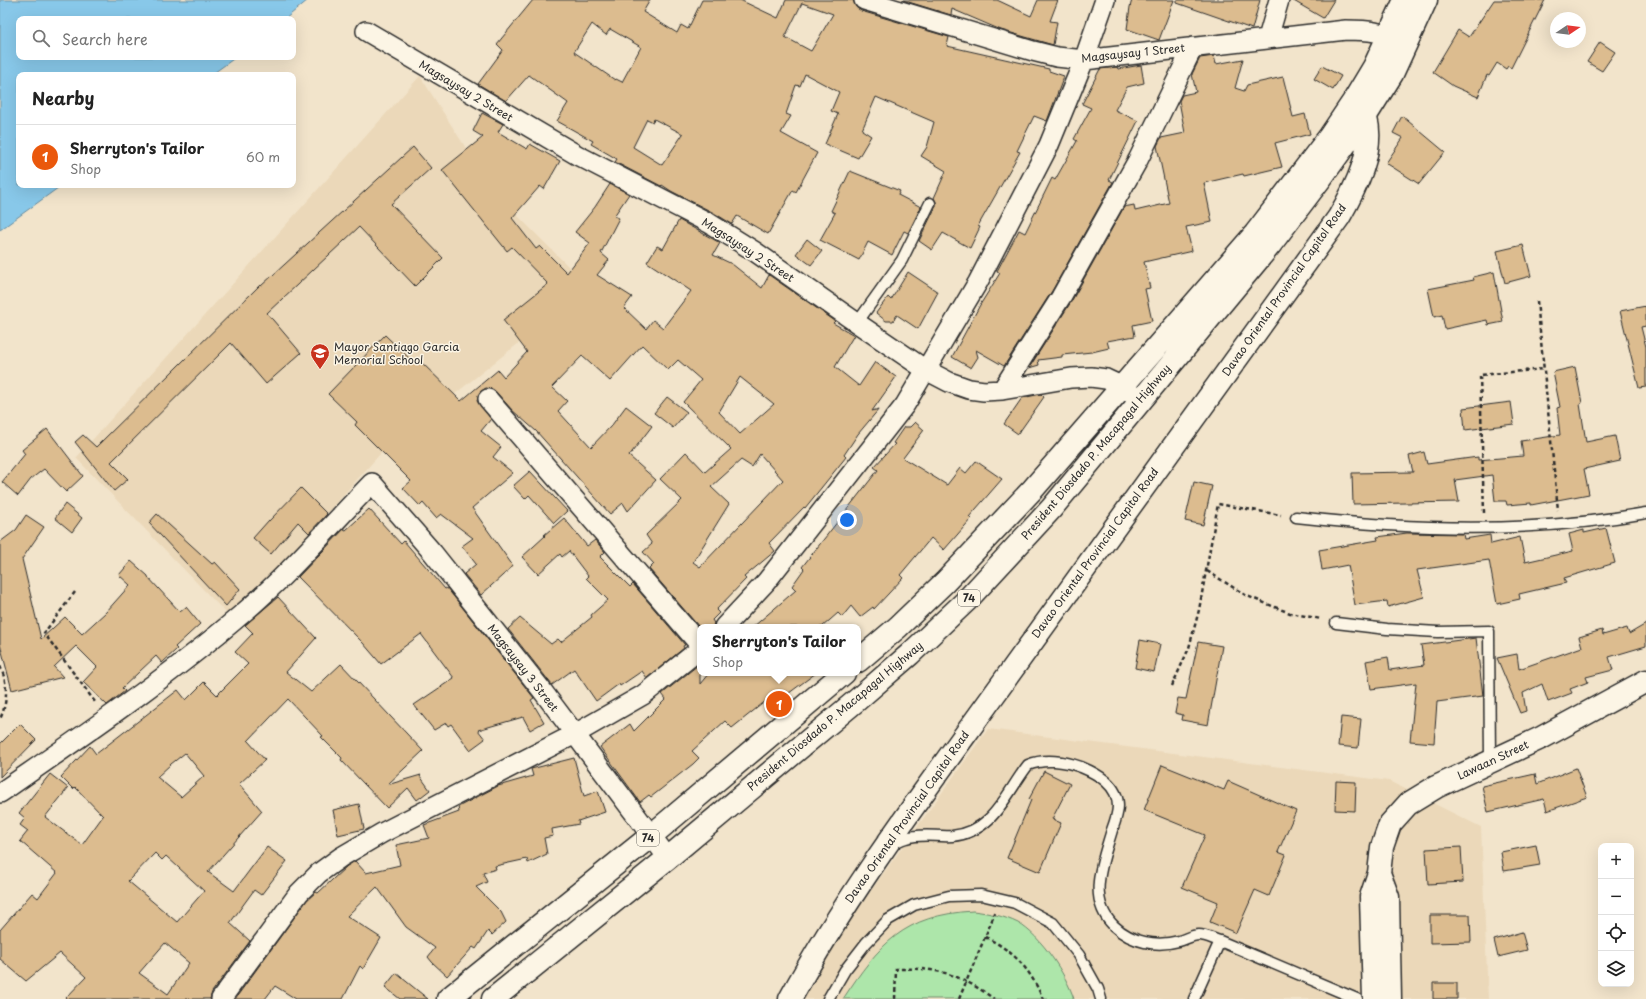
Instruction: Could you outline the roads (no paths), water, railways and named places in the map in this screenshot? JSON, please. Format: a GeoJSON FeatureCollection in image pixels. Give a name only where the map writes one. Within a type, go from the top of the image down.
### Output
{"type":"FeatureCollection","features":[{"type":"Feature","properties":{"kind":"main road","name":"74"},"geometry":{"type":"LineString","coordinates":[[1397,40],[1405,0]]}},
{"type":"Feature","properties":{"kind":"main road","name":"74"},"geometry":{"type":"LineString","coordinates":[[1365,99],[1397,40],[1426,0]]}},
{"type":"Feature","properties":{"kind":"main road","name":"President Diosdado P. Macapagal Highway"},"geometry":{"type":"LineString","coordinates":[[861,658],[898,627],[945,582],[1033,489],[1121,386],[1255,234],[1330,136],[1365,99]]}},
{"type":"Feature","properties":{"kind":"main road","name":"President Diosdado P. Macapagal Highway"},"geometry":{"type":"LineString","coordinates":[[493,999],[668,858],[857,700],[910,654],[966,601],[1051,509],[1270,245],[1338,156],[1365,99]]}},
{"type":"Feature","properties":{"kind":"main road","name":"Davao Oriental Provincial Capitol Road"},"geometry":{"type":"LineString","coordinates":[[790,999],[816,951],[886,846],[1064,596],[1339,216],[1353,190],[1365,156],[1368,138],[1365,99]]}},
{"type":"Feature","properties":{"kind":"main road","name":"74"},"geometry":{"type":"LineString","coordinates":[[448,999],[652,835],[840,676]]}},
{"type":"Feature","properties":{"kind":"main road","name":"Lawaan Street"},"geometry":{"type":"LineString","coordinates":[[1379,873],[1382,847],[1390,824],[1408,804],[1436,787],[1543,736],[1646,681]]}},
{"type":"Feature","properties":{"kind":"main road"},"geometry":{"type":"LineString","coordinates":[[1374,999],[1371,896],[1379,873]]}},
{"type":"Feature","properties":{"kind":"main road"},"geometry":{"type":"LineString","coordinates":[[1379,873],[1388,897],[1390,999]]}},
{"type":"Feature","properties":{"kind":"street","name":"Magsaysay 1 Street"},"geometry":{"type":"LineString","coordinates":[[864,0],[1032,51],[1057,57],[1084,60],[1346,30],[1377,32],[1397,40]]}},
{"type":"Feature","properties":{"kind":"street"},"geometry":{"type":"LineString","coordinates":[[727,624],[766,582],[905,405],[978,282],[1049,146],[1084,60],[1105,0]]}},
{"type":"Feature","properties":{"kind":"street"},"geometry":{"type":"LineString","coordinates":[[1268,38],[1279,0]]}},
{"type":"Feature","properties":{"kind":"street","name":"Magsaysay 2 Street"},"geometry":{"type":"LineString","coordinates":[[366,31],[577,155],[709,223],[754,251],[926,370],[949,382],[969,389],[984,391],[1002,390],[1071,378],[1091,377],[1106,379],[1121,386],[1141,400]]}},
{"type":"Feature","properties":{"kind":"street"},"geometry":{"type":"LineString","coordinates":[[1002,390],[1061,297],[1138,160],[1193,47]]}},
{"type":"Feature","properties":{"kind":"street"},"geometry":{"type":"LineString","coordinates":[[488,399],[697,642]]}},
{"type":"Feature","properties":{"kind":"street","name":"Magsaysay 3 Street"},"geometry":{"type":"LineString","coordinates":[[0,792],[108,718],[243,613],[272,586],[372,483],[433,553],[575,734],[668,858]]}},
{"type":"Feature","properties":{"kind":"street"},"geometry":{"type":"LineString","coordinates":[[221,999],[299,893],[319,873],[341,857],[382,833],[575,734],[642,695],[697,652]]}},
{"type":"Feature","properties":{"kind":"lane"},"geometry":{"type":"LineString","coordinates":[[857,323],[902,260],[930,203]]}},
{"type":"Feature","properties":{"kind":"lane"},"geometry":{"type":"LineString","coordinates":[[1296,517],[1358,524],[1406,527],[1485,528],[1559,524],[1646,513]]}},
{"type":"Feature","properties":{"kind":"lane"},"geometry":{"type":"LineString","coordinates":[[1336,623],[1387,629],[1438,632],[1489,631],[1490,761]]}},
{"type":"Feature","properties":{"kind":"lane"},"geometry":{"type":"LineString","coordinates":[[886,846],[907,837],[923,835],[952,836],[965,833],[978,827],[999,809],[1028,765],[1035,762],[1065,763],[1078,766],[1102,777],[1115,792],[1118,806],[1099,879],[1099,901],[1104,915],[1114,926],[1125,934],[1140,941],[1152,944],[1179,941],[1192,936],[1201,935],[1220,941],[1357,999]]}},
{"type":"Feature","properties":{"kind":"lane"},"geometry":{"type":"LineString","coordinates":[[828,999],[849,964],[866,943],[888,920],[914,905],[949,896],[981,895],[1015,902],[1053,923],[1079,955],[1098,989],[1101,999]]}},
{"type":"Feature","properties":{"kind":"lane"},"geometry":{"type":"LineString","coordinates":[[1194,999],[1220,941]]}},
{"type":"Feature","properties":{"kind":"water"},"geometry":{"type":"Polygon","coordinates":[[[0,0],[308,0],[289,16],[16,16],[16,60],[232,60],[215,72],[16,72],[16,188],[58,188],[0,230],[0,0]]]}},
{"type":"Feature","properties":{"kind":"place","name":"Mayor Santiago Garcia Memorial School"},"geometry":{"type":"Point","coordinates":[320,370]}},
{"type":"Feature","properties":{"kind":"place","name":"Sherryton's Tailor"},"geometry":{"type":"Point","coordinates":[779,704]}}]}
